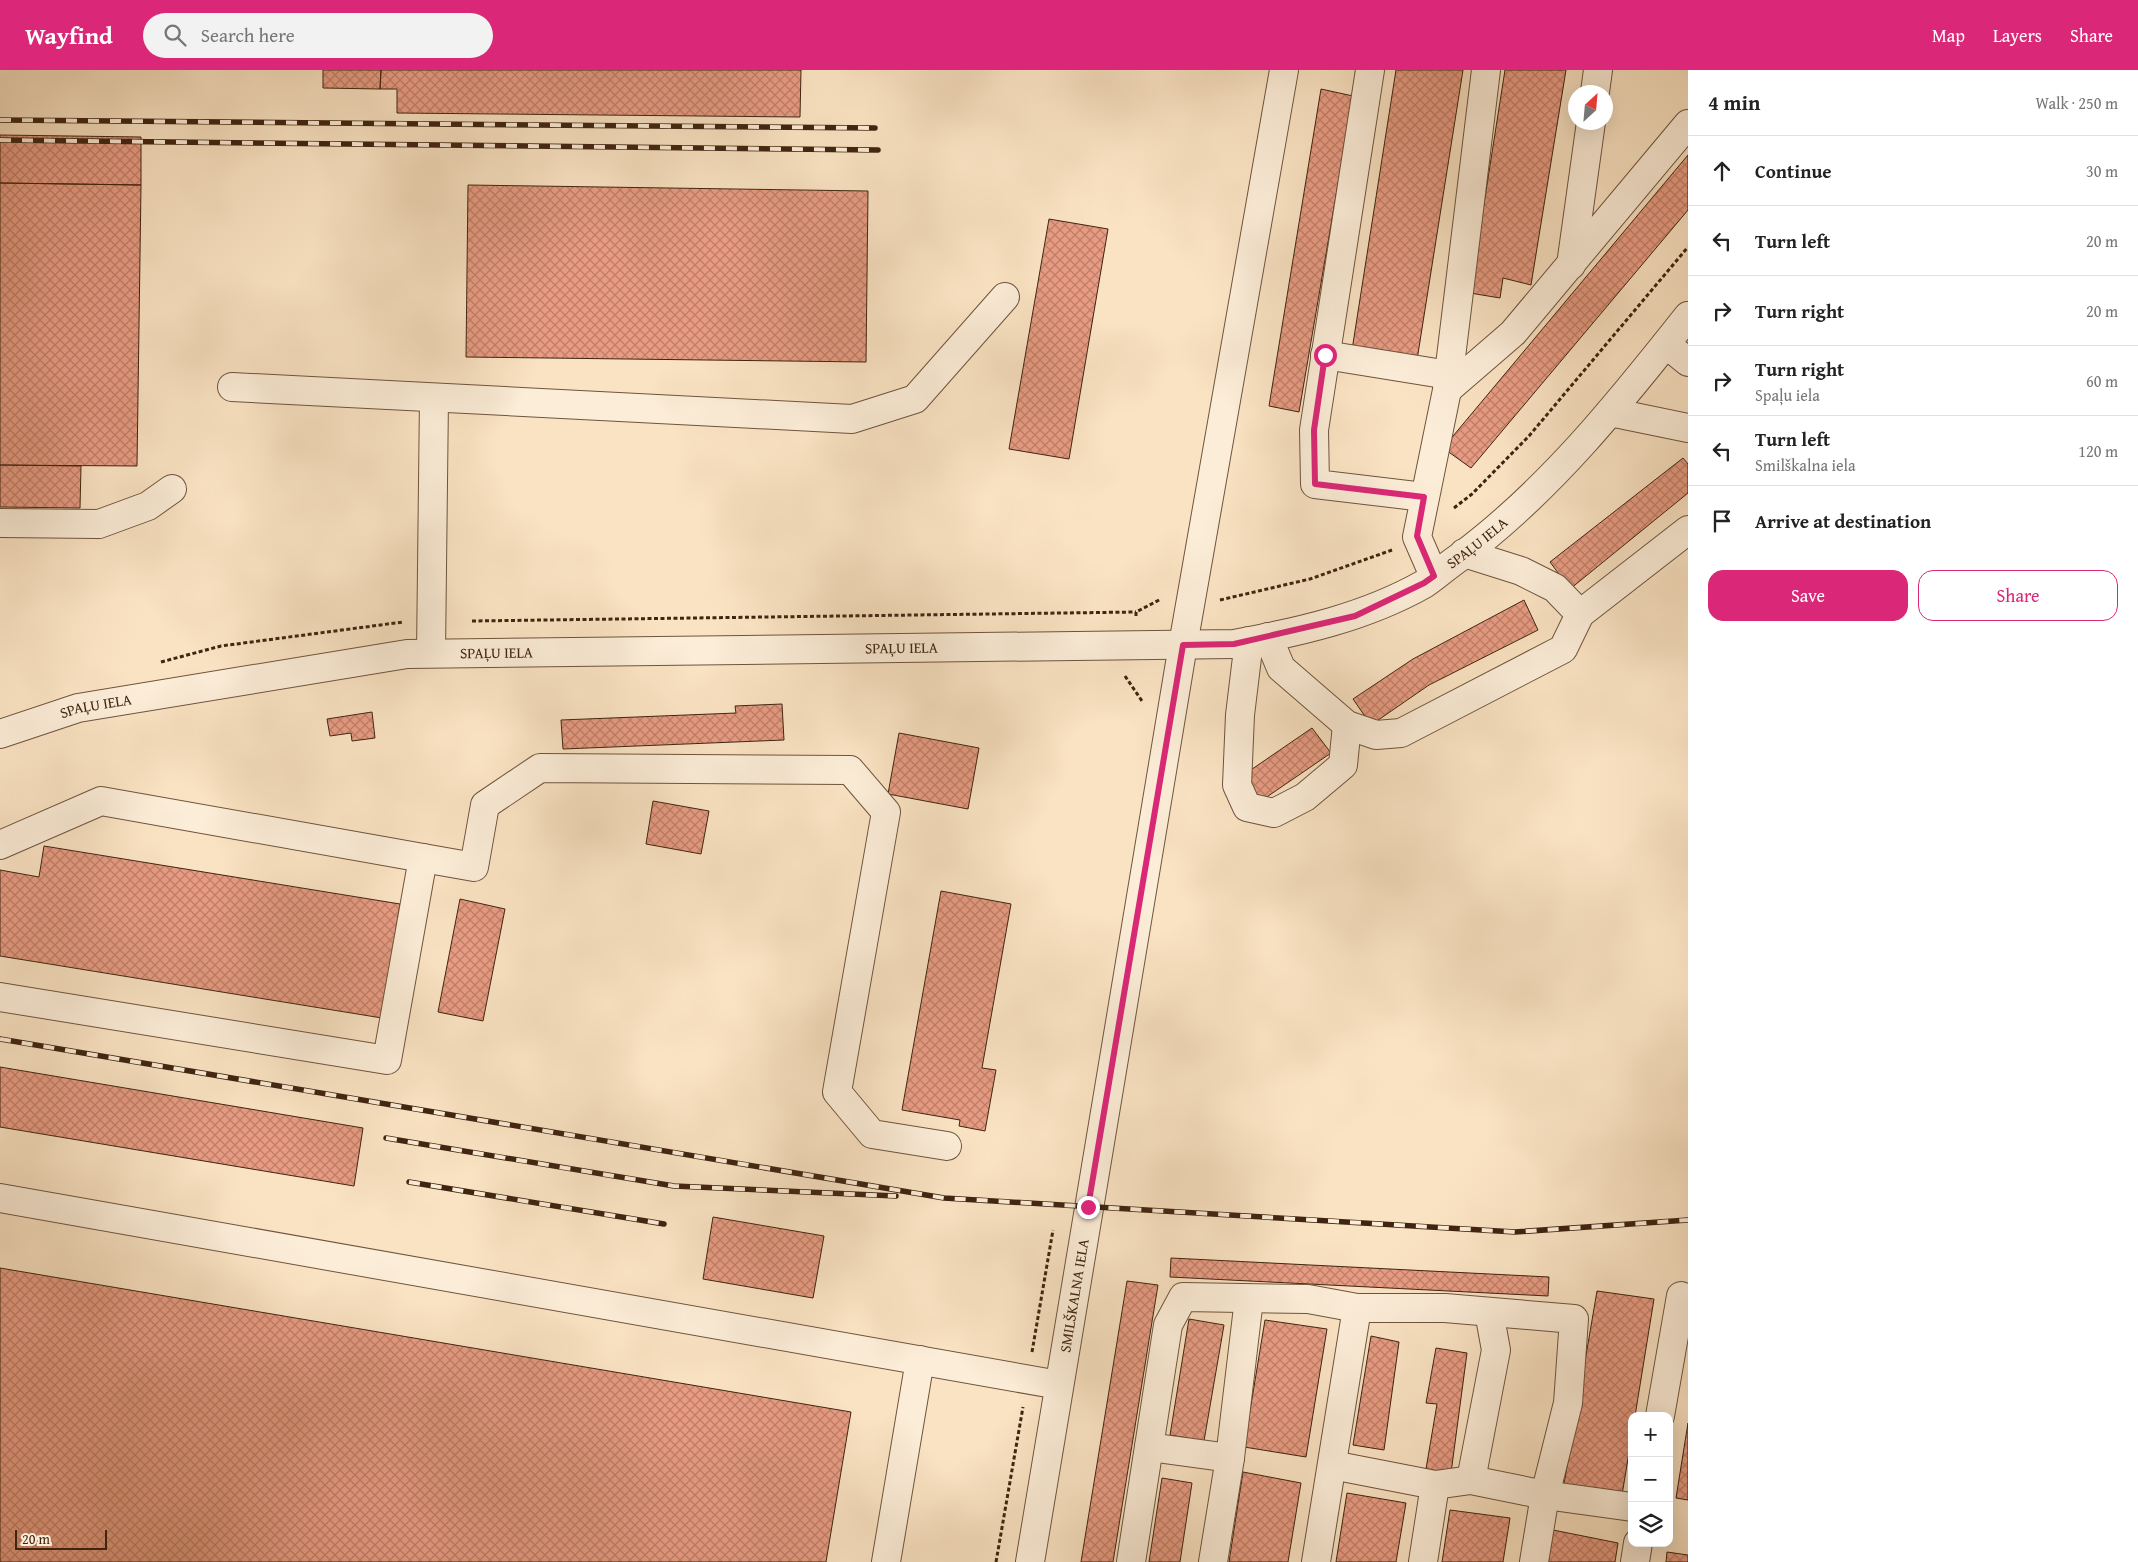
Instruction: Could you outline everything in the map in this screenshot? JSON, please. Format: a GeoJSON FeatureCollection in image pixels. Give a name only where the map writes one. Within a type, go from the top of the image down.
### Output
{"type":"FeatureCollection","features":[{"type":"Feature","properties":{"kind":"street","name":"SMILŠKALNA IELA"},"geometry":{"type":"LineString","coordinates":[[1030,1562],[1183,645],[1284,70]]}},
{"type":"Feature","properties":{"kind":"street"},"geometry":{"type":"LineString","coordinates":[[1370,70],[1314,430],[1315,484],[1424,497]]}},
{"type":"Feature","properties":{"kind":"street"},"geometry":{"type":"LineString","coordinates":[[1434,576],[1417,536],[1448,382],[1486,70]]}},
{"type":"Feature","properties":{"kind":"street"},"geometry":{"type":"LineString","coordinates":[[1596,85],[1598,70]]}},
{"type":"Feature","properties":{"kind":"street"},"geometry":{"type":"LineString","coordinates":[[1325,355],[1448,382],[1513,333],[1688,124]]}},
{"type":"Feature","properties":{"kind":"street"},"geometry":{"type":"LineString","coordinates":[[1571,265],[1590,130]]}},
{"type":"Feature","properties":{"kind":"street"},"geometry":{"type":"LineString","coordinates":[[232,387],[852,419],[915,399],[1005,297]]}},
{"type":"Feature","properties":{"kind":"street","name":"SPAĻU IELA"},"geometry":{"type":"LineString","coordinates":[[0,734],[78,708],[406,654],[1234,644],[1355,616],[1424,583],[1464,553],[1530,497],[1610,412],[1688,316]]}},
{"type":"Feature","properties":{"kind":"street"},"geometry":{"type":"LineString","coordinates":[[1666,344],[1688,362]]}},
{"type":"Feature","properties":{"kind":"street"},"geometry":{"type":"LineString","coordinates":[[431,653],[434,398]]}},
{"type":"Feature","properties":{"kind":"street"},"geometry":{"type":"LineString","coordinates":[[1610,412],[1688,428]]}},
{"type":"Feature","properties":{"kind":"street"},"geometry":{"type":"LineString","coordinates":[[0,524],[99,524],[148,506],[172,489]]}},
{"type":"Feature","properties":{"kind":"street"},"geometry":{"type":"LineString","coordinates":[[1258,639],[1281,668],[1346,725],[1376,734],[1401,733],[1563,649],[1580,614],[1688,530]]}},
{"type":"Feature","properties":{"kind":"street"},"geometry":{"type":"LineString","coordinates":[[1464,553],[1521,571],[1555,588],[1580,614]]}},
{"type":"Feature","properties":{"kind":"street"},"geometry":{"type":"LineString","coordinates":[[1258,639],[1240,716],[1237,785],[1247,807],[1274,813],[1306,797],[1343,765],[1346,725]]}},
{"type":"Feature","properties":{"kind":"street"},"geometry":{"type":"LineString","coordinates":[[0,845],[101,801],[474,867],[485,805],[540,768],[850,770],[886,812],[837,1092],[872,1134],[947,1146]]}},
{"type":"Feature","properties":{"kind":"street"},"geometry":{"type":"LineString","coordinates":[[0,997],[387,1060],[424,858]]}},
{"type":"Feature","properties":{"kind":"street"},"geometry":{"type":"LineString","coordinates":[[0,1198],[1059,1385]]}},
{"type":"Feature","properties":{"kind":"street"},"geometry":{"type":"LineString","coordinates":[[1661,1412],[1681,1296]]}},
{"type":"Feature","properties":{"kind":"street"},"geometry":{"type":"LineString","coordinates":[[1131,1562],[1168,1325],[1183,1297],[1308,1300],[1357,1308],[1446,1308],[1574,1319],[1568,1403],[1545,1495],[1534,1562]]}},
{"type":"Feature","properties":{"kind":"street"},"geometry":{"type":"LineString","coordinates":[[1213,1562],[1230,1458],[1248,1299]]}},
{"type":"Feature","properties":{"kind":"street"},"geometry":{"type":"LineString","coordinates":[[1316,1562],[1357,1308]]}},
{"type":"Feature","properties":{"kind":"street"},"geometry":{"type":"LineString","coordinates":[[1470,1480],[1496,1350],[1489,1312]]}},
{"type":"Feature","properties":{"kind":"street"},"geometry":{"type":"LineString","coordinates":[[886,1562],[920,1360]]}},
{"type":"Feature","properties":{"kind":"street"},"geometry":{"type":"LineString","coordinates":[[1149,1447],[1230,1458]]}},
{"type":"Feature","properties":{"kind":"street"},"geometry":{"type":"LineString","coordinates":[[1332,1465],[1435,1485],[1470,1480],[1545,1495],[1628,1506]]}},
{"type":"Feature","properties":{"kind":"street"},"geometry":{"type":"LineString","coordinates":[[1423,1562],[1435,1485]]}},
{"type":"Feature","properties":{"kind":"street"},"geometry":{"type":"LineString","coordinates":[[1635,1562],[1637,1547]]}},
{"type":"Feature","properties":{"kind":"path"},"geometry":{"type":"LineString","coordinates":[[1220,600],[1310,579],[1382,555],[1417,536],[1472,494],[1529,436],[1688,247]]}},
{"type":"Feature","properties":{"kind":"building"},"geometry":{"type":"Polygon","coordinates":[[[323,70],[381,70],[380,89],[323,88],[323,70]]]}},
{"type":"Feature","properties":{"kind":"building"},"geometry":{"type":"Polygon","coordinates":[[[381,70],[801,70],[800,117],[397,113],[397,89],[380,89],[381,70]]]}},
{"type":"Feature","properties":{"kind":"building"},"geometry":{"type":"Polygon","coordinates":[[[1396,70],[1463,70],[1417,360],[1352,350],[1396,70]]]}},
{"type":"Feature","properties":{"kind":"building"},"geometry":{"type":"Polygon","coordinates":[[[1505,70],[1566,70],[1531,285],[1503,278],[1500,298],[1470,293],[1505,70]]]}},
{"type":"Feature","properties":{"kind":"building"},"geometry":{"type":"Polygon","coordinates":[[[1321,89],[1353,96],[1299,412],[1269,406],[1321,89]]]}},
{"type":"Feature","properties":{"kind":"building"},"geometry":{"type":"Polygon","coordinates":[[[0,135],[141,137],[141,185],[0,183],[0,135]]]}},
{"type":"Feature","properties":{"kind":"building"},"geometry":{"type":"Polygon","coordinates":[[[1688,155],[1688,210],[1471,468],[1443,448],[1688,155]]]}},
{"type":"Feature","properties":{"kind":"building"},"geometry":{"type":"Polygon","coordinates":[[[0,183],[141,185],[137,466],[0,465],[0,183]]]}},
{"type":"Feature","properties":{"kind":"building"},"geometry":{"type":"Polygon","coordinates":[[[468,185],[868,191],[866,362],[466,357],[468,185]]]}},
{"type":"Feature","properties":{"kind":"building"},"geometry":{"type":"Polygon","coordinates":[[[1049,219],[1108,229],[1069,459],[1009,449],[1049,219]]]}},
{"type":"Feature","properties":{"kind":"building"},"geometry":{"type":"Polygon","coordinates":[[[1683,458],[1688,464],[1688,493],[1570,589],[1550,562],[1683,458]]]}},
{"type":"Feature","properties":{"kind":"building"},"geometry":{"type":"Polygon","coordinates":[[[0,465],[81,466],[80,508],[0,507],[0,465]]]}},
{"type":"Feature","properties":{"kind":"building"},"geometry":{"type":"Polygon","coordinates":[[[1524,600],[1538,630],[1429,685],[1371,725],[1353,699],[1413,659],[1524,600]]]}},
{"type":"Feature","properties":{"kind":"building"},"geometry":{"type":"Polygon","coordinates":[[[782,704],[784,740],[563,749],[561,720],[736,713],[735,706],[782,704]]]}},
{"type":"Feature","properties":{"kind":"building"},"geometry":{"type":"Polygon","coordinates":[[[372,712],[375,738],[352,741],[351,733],[330,736],[327,719],[372,712]]]}},
{"type":"Feature","properties":{"kind":"building"},"geometry":{"type":"Polygon","coordinates":[[[1312,728],[1331,753],[1258,803],[1242,776],[1312,728]]]}},
{"type":"Feature","properties":{"kind":"building"},"geometry":{"type":"Polygon","coordinates":[[[899,733],[979,748],[968,809],[888,794],[899,733]]]}},
{"type":"Feature","properties":{"kind":"building"},"geometry":{"type":"Polygon","coordinates":[[[653,801],[709,811],[701,854],[646,844],[653,801]]]}},
{"type":"Feature","properties":{"kind":"building"},"geometry":{"type":"Polygon","coordinates":[[[44,846],[400,904],[382,1018],[0,956],[0,870],[39,877],[44,846]]]}},
{"type":"Feature","properties":{"kind":"building"},"geometry":{"type":"Polygon","coordinates":[[[941,891],[1011,904],[982,1068],[996,1070],[985,1131],[959,1126],[960,1120],[902,1110],[941,891]]]}},
{"type":"Feature","properties":{"kind":"building"},"geometry":{"type":"Polygon","coordinates":[[[460,899],[505,909],[483,1021],[438,1012],[460,899]]]}},
{"type":"Feature","properties":{"kind":"building"},"geometry":{"type":"Polygon","coordinates":[[[0,1067],[363,1128],[354,1186],[0,1127],[0,1067]]]}},
{"type":"Feature","properties":{"kind":"building"},"geometry":{"type":"Polygon","coordinates":[[[713,1217],[824,1236],[813,1298],[703,1279],[713,1217]]]}},
{"type":"Feature","properties":{"kind":"building"},"geometry":{"type":"Polygon","coordinates":[[[1171,1258],[1549,1277],[1548,1296],[1170,1277],[1171,1258]]]}},
{"type":"Feature","properties":{"kind":"building"},"geometry":{"type":"Polygon","coordinates":[[[0,1268],[851,1412],[826,1562],[0,1562],[0,1268]]]}},
{"type":"Feature","properties":{"kind":"building"},"geometry":{"type":"Polygon","coordinates":[[[1127,1281],[1158,1285],[1113,1562],[1081,1562],[1127,1281]]]}},
{"type":"Feature","properties":{"kind":"building"},"geometry":{"type":"Polygon","coordinates":[[[1597,1291],[1654,1299],[1636,1412],[1628,1412],[1628,1458],[1622,1495],[1564,1484],[1597,1291]]]}},
{"type":"Feature","properties":{"kind":"building"},"geometry":{"type":"Polygon","coordinates":[[[1189,1319],[1224,1325],[1204,1441],[1170,1435],[1189,1319]]]}},
{"type":"Feature","properties":{"kind":"building"},"geometry":{"type":"Polygon","coordinates":[[[1265,1320],[1327,1329],[1306,1457],[1244,1447],[1265,1320]]]}},
{"type":"Feature","properties":{"kind":"building"},"geometry":{"type":"Polygon","coordinates":[[[1371,1336],[1399,1342],[1384,1450],[1353,1445],[1371,1336]]]}},
{"type":"Feature","properties":{"kind":"building"},"geometry":{"type":"Polygon","coordinates":[[[1436,1348],[1467,1353],[1451,1473],[1426,1469],[1437,1404],[1426,1403],[1436,1348]]]}},
{"type":"Feature","properties":{"kind":"building"},"geometry":{"type":"Polygon","coordinates":[[[1688,1423],[1688,1500],[1676,1498],[1688,1423]]]}},
{"type":"Feature","properties":{"kind":"building"},"geometry":{"type":"Polygon","coordinates":[[[1243,1472],[1301,1483],[1288,1562],[1229,1562],[1243,1472]]]}},
{"type":"Feature","properties":{"kind":"building"},"geometry":{"type":"Polygon","coordinates":[[[1162,1478],[1192,1483],[1180,1562],[1149,1562],[1162,1478]]]}},
{"type":"Feature","properties":{"kind":"building"},"geometry":{"type":"Polygon","coordinates":[[[1347,1493],[1406,1503],[1396,1562],[1336,1562],[1347,1493]]]}},
{"type":"Feature","properties":{"kind":"building"},"geometry":{"type":"Polygon","coordinates":[[[1450,1510],[1510,1518],[1503,1562],[1442,1562],[1450,1510]]]}},
{"type":"Feature","properties":{"kind":"building"},"geometry":{"type":"Polygon","coordinates":[[[1553,1530],[1618,1543],[1615,1562],[1548,1562],[1553,1530]]]}},
{"type":"Feature","properties":{"kind":"building"},"geometry":{"type":"Polygon","coordinates":[[[1667,1552],[1688,1555],[1688,1562],[1666,1562],[1667,1552]]]}},
{"type":"Feature","properties":{"kind":"railway"},"geometry":{"type":"LineString","coordinates":[[0,120],[875,128]]}},
{"type":"Feature","properties":{"kind":"railway"},"geometry":{"type":"LineString","coordinates":[[0,140],[878,150]]}},
{"type":"Feature","properties":{"kind":"railway"},"geometry":{"type":"LineString","coordinates":[[0,1039],[944,1198],[1515,1232],[1688,1220]]}},
{"type":"Feature","properties":{"kind":"railway"},"geometry":{"type":"LineString","coordinates":[[386,1138],[674,1186],[896,1196]]}},
{"type":"Feature","properties":{"kind":"railway"},"geometry":{"type":"LineString","coordinates":[[409,1182],[664,1224]]}},
{"type":"Feature","properties":{"kind":"route"},"geometry":{"type":"LineString","coordinates":[[1088,1207],[1183,645],[1234,644],[1355,616],[1424,583],[1434,576],[1417,536],[1424,497],[1315,484],[1314,430],[1325,355]]}}]}
